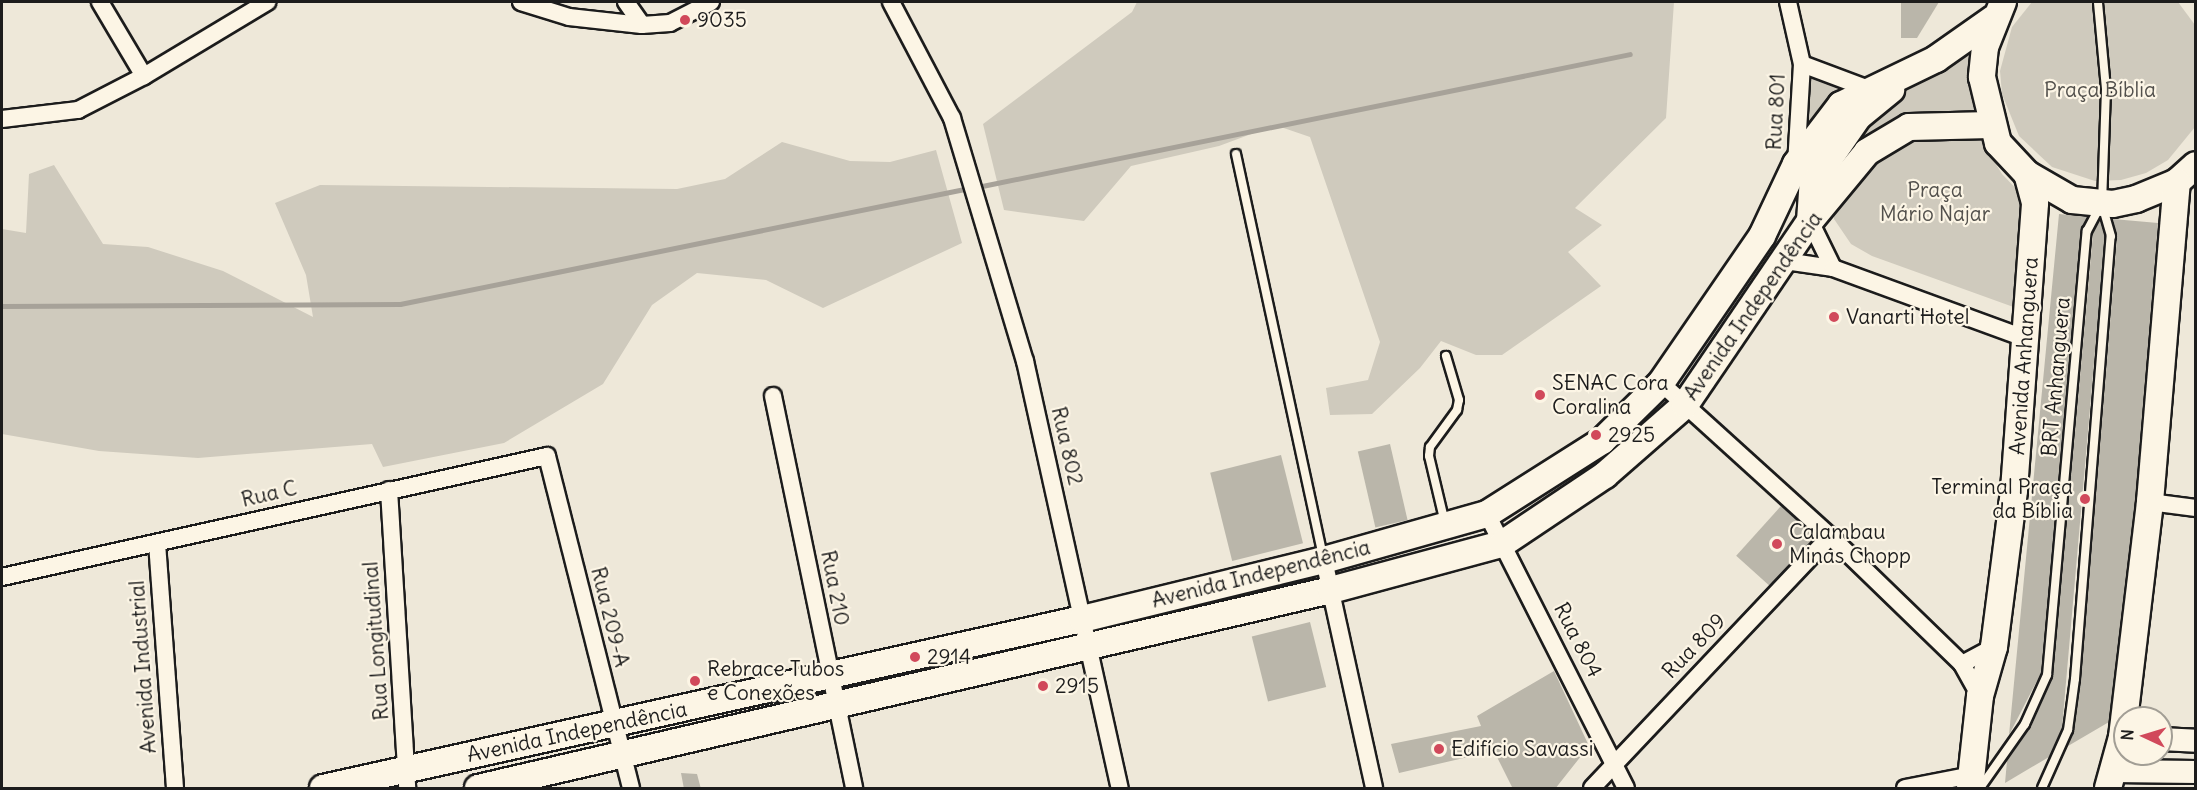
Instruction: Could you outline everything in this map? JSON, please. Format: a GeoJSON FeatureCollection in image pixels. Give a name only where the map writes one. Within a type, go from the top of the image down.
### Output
{"type":"FeatureCollection","features":[{"type":"Feature","properties":{"kind":"main road"},"geometry":{"type":"LineString","coordinates":[[2000,6],[1985,46],[1982,77],[1991,125],[1998,143],[2027,174],[2072,200],[2102,204],[2124,203],[2187,177],[2127,706]]}},
{"type":"Feature","properties":{"kind":"main road","name":"Avenida Independência"},"geometry":{"type":"LineString","coordinates":[[323,789],[407,779],[612,723],[830,677],[1324,560],[1487,514],[1602,441],[1661,383],[1762,236],[1796,164],[1841,105],[1936,59],[2000,6]]}},
{"type":"Feature","properties":{"kind":"main road"},"geometry":{"type":"LineString","coordinates":[[1810,221],[1813,182],[1858,117],[1936,59]]}},
{"type":"Feature","properties":{"kind":"main road","name":"Avenida Independência"},"geometry":{"type":"LineString","coordinates":[[478,789],[624,758],[1331,590],[1502,544],[1605,475],[1685,405],[1810,221],[1867,152],[1909,127],[1991,125]]}},
{"type":"Feature","properties":{"kind":"main road","name":"Avenida Anhanguera"},"geometry":{"type":"LineString","coordinates":[[1974,784],[1980,696],[1994,647],[2014,490],[2035,203],[2027,174]]}},
{"type":"Feature","properties":{"kind":"main road"},"geometry":{"type":"LineString","coordinates":[[2173,740],[2196,741]]}},
{"type":"Feature","properties":{"kind":"main road"},"geometry":{"type":"LineString","coordinates":[[2111,780],[2196,772]]}},
{"type":"Feature","properties":{"kind":"street"},"geometry":{"type":"LineString","coordinates":[[100,2],[144,76]]}},
{"type":"Feature","properties":{"kind":"street"},"geometry":{"type":"LineString","coordinates":[[2,119],[78,110],[144,76],[267,2]]}},
{"type":"Feature","properties":{"kind":"street"},"geometry":{"type":"LineString","coordinates":[[521,2],[569,17],[642,26],[670,23],[711,2]]}},
{"type":"Feature","properties":{"kind":"street"},"geometry":{"type":"LineString","coordinates":[[626,2],[642,26]]}},
{"type":"Feature","properties":{"kind":"street","name":"Rua 802"},"geometry":{"type":"LineString","coordinates":[[891,2],[952,118],[1025,362],[1120,789]]}},
{"type":"Feature","properties":{"kind":"street","name":"Rua 801"},"geometry":{"type":"LineString","coordinates":[[1788,2],[1802,64],[1796,164]]}},
{"type":"Feature","properties":{"kind":"street","name":"Rua 801"},"geometry":{"type":"LineString","coordinates":[[1802,64],[1871,90]]}},
{"type":"Feature","properties":{"kind":"street"},"geometry":{"type":"LineString","coordinates":[[1810,221],[1833,268]]}},
{"type":"Feature","properties":{"kind":"street"},"geometry":{"type":"LineString","coordinates":[[1785,261],[1833,268],[2024,338]]}},
{"type":"Feature","properties":{"kind":"street"},"geometry":{"type":"LineString","coordinates":[[1661,383],[1830,536],[1962,664],[1980,696]]}},
{"type":"Feature","properties":{"kind":"street","name":"Rua 210"},"geometry":{"type":"LineString","coordinates":[[773,396],[854,789]]}},
{"type":"Feature","properties":{"kind":"street","name":"Rua C"},"geometry":{"type":"LineString","coordinates":[[2,577],[547,456]]}},
{"type":"Feature","properties":{"kind":"street","name":"Rua 209-A"},"geometry":{"type":"LineString","coordinates":[[547,456],[612,723],[624,758],[631,789]]}},
{"type":"Feature","properties":{"kind":"street","name":"Rua Longitudinal"},"geometry":{"type":"LineString","coordinates":[[389,490],[407,779]]}},
{"type":"Feature","properties":{"kind":"street"},"geometry":{"type":"LineString","coordinates":[[2150,502],[2196,508]]}},
{"type":"Feature","properties":{"kind":"street","name":"Rua 804"},"geometry":{"type":"LineString","coordinates":[[1487,514],[1615,761],[1626,789]]}},
{"type":"Feature","properties":{"kind":"street","name":"Rua 809"},"geometry":{"type":"LineString","coordinates":[[1592,789],[1615,761],[1830,536]]}},
{"type":"Feature","properties":{"kind":"street","name":"Avenida Industrial"},"geometry":{"type":"LineString","coordinates":[[157,543],[175,789]]}},
{"type":"Feature","properties":{"kind":"street"},"geometry":{"type":"LineString","coordinates":[[1324,560],[1374,789]]}},
{"type":"Feature","properties":{"kind":"street"},"geometry":{"type":"LineString","coordinates":[[1962,664],[1994,647]]}},
{"type":"Feature","properties":{"kind":"street"},"geometry":{"type":"LineString","coordinates":[[1905,789],[1974,784]]}},
{"type":"Feature","properties":{"kind":"lane","name":"BRT Anhanguera"},"geometry":{"type":"LineString","coordinates":[[2042,789],[2068,730],[2075,679],[2111,236],[2102,204],[2106,88],[2098,2]]}},
{"type":"Feature","properties":{"kind":"lane"},"geometry":{"type":"LineString","coordinates":[[1236,154],[1324,560]]}},
{"type":"Feature","properties":{"kind":"lane","name":"BRT Anhanguera"},"geometry":{"type":"LineString","coordinates":[[1974,784],[2034,709],[2047,675],[2087,231],[2102,204]]}},
{"type":"Feature","properties":{"kind":"lane"},"geometry":{"type":"LineString","coordinates":[[1446,356],[1460,400],[1457,410],[1430,447],[1429,456],[1446,526]]}},
{"type":"Feature","properties":{"kind":"green space"},"geometry":{"type":"Polygon","coordinates":[[[1137,2],[1674,2],[1666,118],[1575,208],[1602,225],[1568,252],[1601,286],[1502,355],[1476,355],[1441,341],[1420,368],[1372,414],[1330,415],[1326,388],[1368,380],[1380,342],[1310,137],[1275,125],[1219,146],[1131,166],[1084,221],[1004,210],[983,124],[1132,12],[1137,2]]]}},
{"type":"Feature","properties":{"kind":"green space","name":"Praça Bíblia"},"geometry":{"type":"Polygon","coordinates":[[[2032,2],[2178,2],[2195,25],[2195,127],[2168,160],[2146,173],[2121,180],[2095,181],[2052,167],[2019,136],[2002,94],[2000,71],[2012,27],[2032,2]]]}},
{"type":"Feature","properties":{"kind":"green space"},"geometry":{"type":"Polygon","coordinates":[[[1992,21],[1984,115],[1909,125],[1826,199],[1829,164],[1885,95],[1922,81],[1938,60],[1992,21]]]}},
{"type":"Feature","properties":{"kind":"green space"},"geometry":{"type":"Polygon","coordinates":[[[1807,72],[1852,87],[1800,153],[1807,72]]]}},
{"type":"Feature","properties":{"kind":"green space","name":"Praça Mário Najar"},"geometry":{"type":"Polygon","coordinates":[[[1959,132],[1980,138],[2002,174],[2026,199],[2019,309],[1872,256],[1851,244],[1834,219],[1834,208],[1871,161],[1910,133],[1959,132]]]}},
{"type":"Feature","properties":{"kind":"green space"},"geometry":{"type":"Polygon","coordinates":[[[782,142],[850,161],[890,162],[936,150],[962,243],[823,308],[766,280],[697,273],[652,305],[603,384],[504,443],[383,467],[372,444],[198,458],[99,451],[2,434],[2,229],[26,233],[29,174],[54,165],[103,244],[148,247],[223,271],[313,317],[306,275],[275,203],[320,185],[677,189],[725,179],[782,142]]]}},
{"type":"Feature","properties":{"kind":"building"},"geometry":{"type":"Polygon","coordinates":[[[1901,2],[1939,2],[1917,38],[1901,38],[1901,2]]]}},
{"type":"Feature","properties":{"kind":"building"},"geometry":{"type":"Polygon","coordinates":[[[2059,214],[2088,217],[2081,230],[2041,673],[2009,735],[2059,214]]]}},
{"type":"Feature","properties":{"kind":"building"},"geometry":{"type":"Polygon","coordinates":[[[2113,219],[2158,223],[2135,500],[2109,722],[2068,746],[2074,731],[2081,680],[2117,237],[2113,219]]]}},
{"type":"Feature","properties":{"kind":"building"},"geometry":{"type":"Polygon","coordinates":[[[2100,220],[2105,237],[2062,728],[2049,757],[2005,783],[2007,761],[2031,727],[2053,676],[2093,233],[2100,220]]]}},
{"type":"Feature","properties":{"kind":"building"},"geometry":{"type":"Polygon","coordinates":[[[1390,444],[1408,520],[1375,527],[1358,451],[1390,444]]]}},
{"type":"Feature","properties":{"kind":"building"},"geometry":{"type":"Polygon","coordinates":[[[1281,455],[1303,543],[1232,561],[1210,473],[1281,455]]]}},
{"type":"Feature","properties":{"kind":"building","name":"Calambau Minas Chopp"},"geometry":{"type":"Polygon","coordinates":[[[1781,506],[1815,537],[1770,587],[1736,556],[1781,506]]]}},
{"type":"Feature","properties":{"kind":"building"},"geometry":{"type":"Polygon","coordinates":[[[1310,622],[1326,687],[1268,702],[1252,637],[1310,622]]]}},
{"type":"Feature","properties":{"kind":"building"},"geometry":{"type":"Polygon","coordinates":[[[1554,671],[1589,746],[1555,789],[1513,789],[1494,751],[1399,773],[1391,744],[1481,726],[1477,716],[1554,671]]]}},
{"type":"Feature","properties":{"kind":"building"},"geometry":{"type":"Polygon","coordinates":[[[681,773],[697,774],[701,789],[684,789],[681,773]]]}},
{"type":"Feature","properties":{"kind":"waterway"},"geometry":{"type":"LineString","coordinates":[[982,186],[1630,54]]}},
{"type":"Feature","properties":{"kind":"waterway"},"geometry":{"type":"LineString","coordinates":[[2,306],[400,304],[964,189]]}},
{"type":"Feature","properties":{"kind":"place","name":"9035"},"geometry":{"type":"Point","coordinates":[685,20]}},
{"type":"Feature","properties":{"kind":"place","name":"Vanarti Hotel"},"geometry":{"type":"Point","coordinates":[1834,317]}},
{"type":"Feature","properties":{"kind":"place","name":"SENAC Cora Coralina"},"geometry":{"type":"Point","coordinates":[1540,395]}},
{"type":"Feature","properties":{"kind":"place","name":"2925"},"geometry":{"type":"Point","coordinates":[1596,435]}},
{"type":"Feature","properties":{"kind":"place","name":"Terminal Praça da Bíblia"},"geometry":{"type":"Point","coordinates":[2085,499]}},
{"type":"Feature","properties":{"kind":"place","name":"Calambau Minas Chopp"},"geometry":{"type":"Point","coordinates":[1777,544]}},
{"type":"Feature","properties":{"kind":"place","name":"2914"},"geometry":{"type":"Point","coordinates":[915,657]}},
{"type":"Feature","properties":{"kind":"place","name":"Rebrace Tubos e Conexões"},"geometry":{"type":"Point","coordinates":[695,681]}},
{"type":"Feature","properties":{"kind":"place","name":"2915"},"geometry":{"type":"Point","coordinates":[1043,686]}},
{"type":"Feature","properties":{"kind":"place","name":"Edifício Savassi"},"geometry":{"type":"Point","coordinates":[1439,749]}}]}
